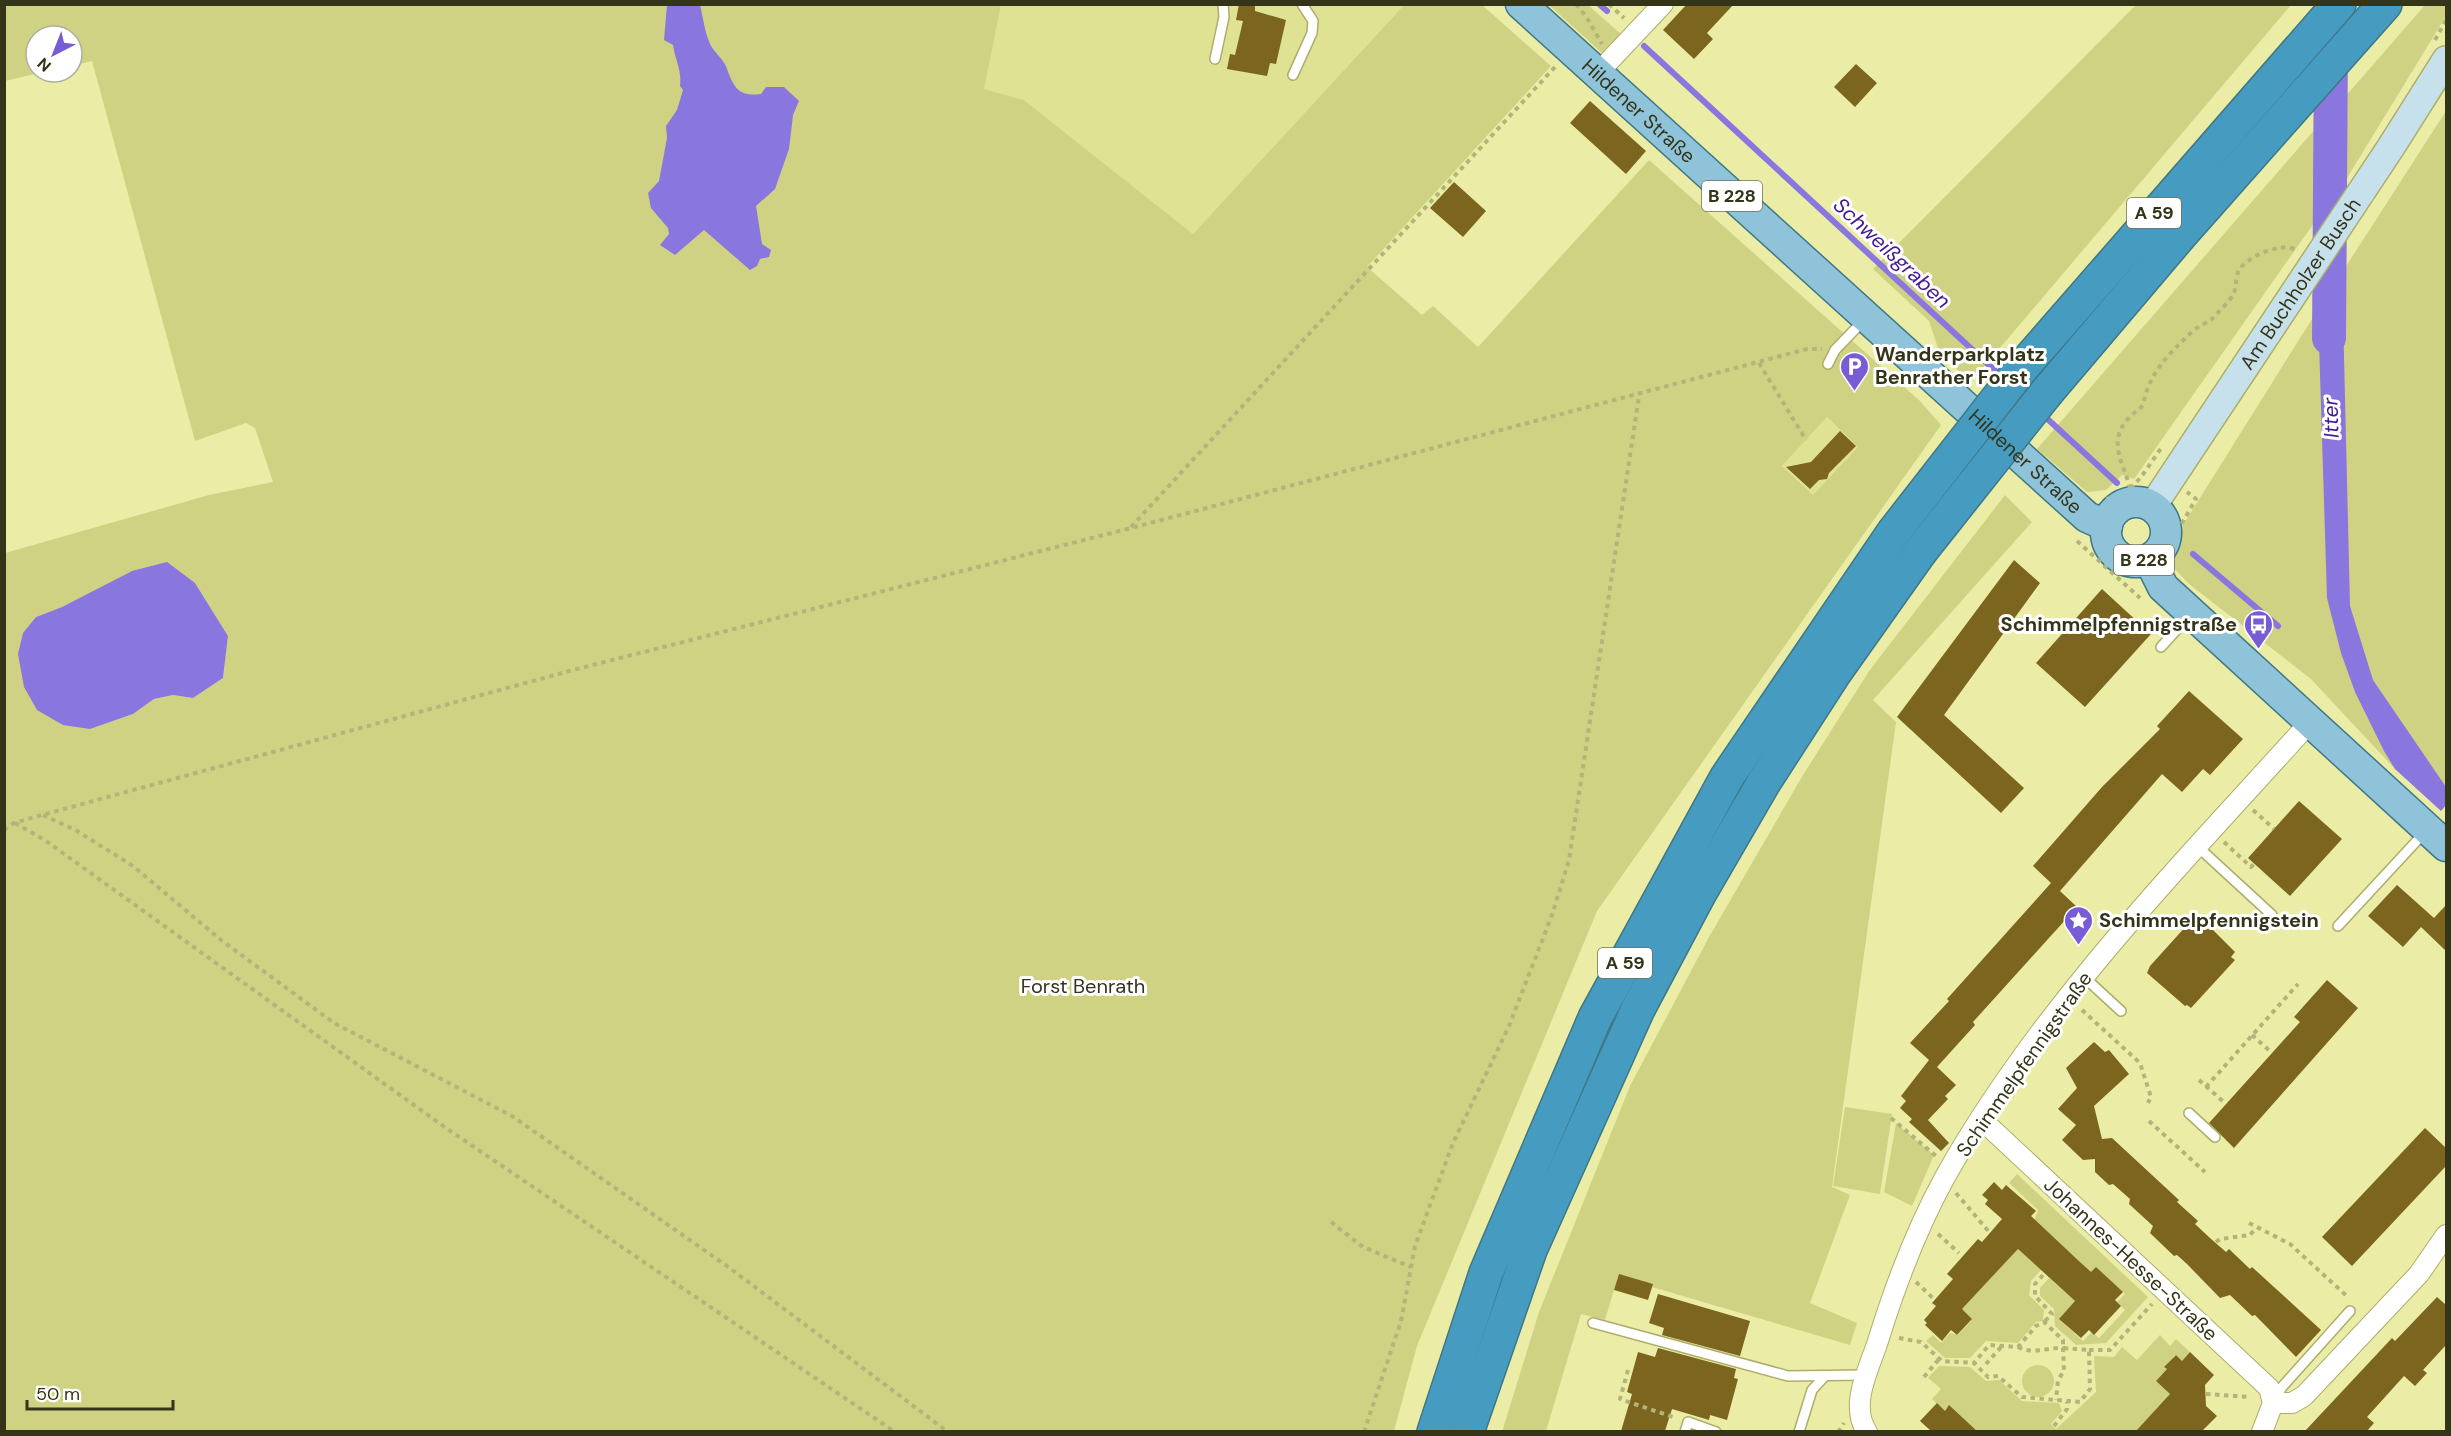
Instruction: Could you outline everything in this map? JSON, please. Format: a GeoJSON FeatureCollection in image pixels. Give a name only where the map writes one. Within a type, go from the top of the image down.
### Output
{"type":"FeatureCollection","features":[{"type":"Feature","properties":{"kind":"highway","name":"A 59"},"geometry":{"type":"LineString","coordinates":[[1434,1431],[1486,1273],[1595,1018],[1727,777],[1893,533],[2020,370],[2338,4]]}},
{"type":"Feature","properties":{"kind":"highway","name":"A 59"},"geometry":{"type":"LineString","coordinates":[[1467,1431],[1530,1250],[1638,1009],[1699,894],[1764,782],[1835,672],[1920,552],[2047,392],[2288,112],[2385,4]]}},
{"type":"Feature","properties":{"kind":"main road","name":"Hildener Straße"},"geometry":{"type":"LineString","coordinates":[[1521,4],[1604,67],[1867,317],[2087,517],[2107,526],[2109,518],[2121,506],[2137,502],[2141,498]]}},
{"type":"Feature","properties":{"kind":"main road","name":"Am Buchholzer Busch"},"geometry":{"type":"LineString","coordinates":[[2141,498],[2301,268],[2391,147],[2446,60]]}},
{"type":"Feature","properties":{"kind":"main road","name":"B 228"},"geometry":{"type":"LineString","coordinates":[[2141,498],[2164,520],[2165,538],[2156,554],[2163,587],[2437,837]]}},
{"type":"Feature","properties":{"kind":"main road","name":"B 228"},"geometry":{"type":"LineString","coordinates":[[2107,526],[2109,544],[2121,558],[2140,562],[2158,556]]}},
{"type":"Feature","properties":{"kind":"street"},"geometry":{"type":"LineString","coordinates":[[1604,67],[1663,4]]}},
{"type":"Feature","properties":{"kind":"street","name":"Schimmelpfennigstraße"},"geometry":{"type":"LineString","coordinates":[[1867,1431],[1860,1419],[1859,1403],[1880,1334],[1924,1221],[1949,1171],[1981,1119],[2084,977],[2310,721]]}},
{"type":"Feature","properties":{"kind":"street","name":"Johannes-Hesse-Straße"},"geometry":{"type":"LineString","coordinates":[[1981,1119],[2269,1388],[2273,1401]]}},
{"type":"Feature","properties":{"kind":"street"},"geometry":{"type":"LineString","coordinates":[[2262,1431],[2273,1401],[2292,1403],[2304,1396],[2373,1320],[2419,1274],[2446,1235]]}},
{"type":"Feature","properties":{"kind":"lane"},"geometry":{"type":"LineString","coordinates":[[1215,59],[1224,17],[1223,4]]}},
{"type":"Feature","properties":{"kind":"lane"},"geometry":{"type":"LineString","coordinates":[[1293,75],[1312,33],[1313,21],[1302,4]]}},
{"type":"Feature","properties":{"kind":"lane"},"geometry":{"type":"LineString","coordinates":[[1828,364],[1835,350],[1867,317]]}},
{"type":"Feature","properties":{"kind":"lane"},"geometry":{"type":"LineString","coordinates":[[2160,647],[2192,613]]}},
{"type":"Feature","properties":{"kind":"lane"},"geometry":{"type":"LineString","coordinates":[[2338,926],[2437,837]]}},
{"type":"Feature","properties":{"kind":"lane"},"geometry":{"type":"LineString","coordinates":[[2198,848],[2272,915]]}},
{"type":"Feature","properties":{"kind":"lane"},"geometry":{"type":"LineString","coordinates":[[2084,977],[2121,1011]]}},
{"type":"Feature","properties":{"kind":"lane"},"geometry":{"type":"LineString","coordinates":[[2189,1113],[2215,1137]]}},
{"type":"Feature","properties":{"kind":"lane"},"geometry":{"type":"LineString","coordinates":[[2273,1401],[2282,1387],[2350,1311]]}},
{"type":"Feature","properties":{"kind":"lane"},"geometry":{"type":"LineString","coordinates":[[1593,1323],[1788,1376],[1868,1375]]}},
{"type":"Feature","properties":{"kind":"lane"},"geometry":{"type":"LineString","coordinates":[[1799,1431],[1812,1390],[1824,1377]]}},
{"type":"Feature","properties":{"kind":"lane"},"geometry":{"type":"LineString","coordinates":[[1687,1427],[1716,1431]]}},
{"type":"Feature","properties":{"kind":"path"},"geometry":{"type":"LineString","coordinates":[[1576,4],[1587,18],[1604,67]]}},
{"type":"Feature","properties":{"kind":"path"},"geometry":{"type":"LineString","coordinates":[[1131,528],[1559,63]]}},
{"type":"Feature","properties":{"kind":"path"},"geometry":{"type":"LineString","coordinates":[[2141,498],[2116,450],[2116,441],[2127,420],[2144,405],[2144,394],[2160,366],[2195,329],[2214,317],[2234,293],[2238,272],[2248,262],[2278,246],[2289,246],[2301,268]]}},
{"type":"Feature","properties":{"kind":"path"},"geometry":{"type":"LineString","coordinates":[[4,831],[14,823],[42,815],[573,670],[1639,396],[1807,349],[1835,350]]}},
{"type":"Feature","properties":{"kind":"path"},"geometry":{"type":"LineString","coordinates":[[1759,363],[1806,440]]}},
{"type":"Feature","properties":{"kind":"path"},"geometry":{"type":"LineString","coordinates":[[1364,1431],[1401,1321],[1415,1246],[1453,1143],[1509,1026],[1552,915],[1569,860],[1639,396]]}},
{"type":"Feature","properties":{"kind":"path"},"geometry":{"type":"LineString","coordinates":[[2158,556],[2169,544],[2196,499],[2159,472]]}},
{"type":"Feature","properties":{"kind":"path"},"geometry":{"type":"LineString","coordinates":[[2241,800],[2274,829]]}},
{"type":"Feature","properties":{"kind":"path"},"geometry":{"type":"LineString","coordinates":[[42,815],[77,831],[133,866],[221,940],[334,1023],[512,1116],[727,1266],[948,1431]]}},
{"type":"Feature","properties":{"kind":"path"},"geometry":{"type":"LineString","coordinates":[[14,823],[46,841],[446,1128],[895,1431]]}},
{"type":"Feature","properties":{"kind":"path"},"geometry":{"type":"LineString","coordinates":[[2212,831],[2251,867],[2254,864]]}},
{"type":"Feature","properties":{"kind":"path"},"geometry":{"type":"LineString","coordinates":[[2206,1086],[2298,984]]}},
{"type":"Feature","properties":{"kind":"path"},"geometry":{"type":"LineString","coordinates":[[2068,997],[2140,1063],[2151,1097],[2148,1103]]}},
{"type":"Feature","properties":{"kind":"path"},"geometry":{"type":"LineString","coordinates":[[2252,1035],[2272,1053]]}},
{"type":"Feature","properties":{"kind":"path"},"geometry":{"type":"LineString","coordinates":[[2199,1080],[2226,1104]]}},
{"type":"Feature","properties":{"kind":"path"},"geometry":{"type":"LineString","coordinates":[[1891,1118],[1949,1171],[1990,1233]]}},
{"type":"Feature","properties":{"kind":"path"},"geometry":{"type":"LineString","coordinates":[[2149,1121],[2205,1172]]}},
{"type":"Feature","properties":{"kind":"path"},"geometry":{"type":"LineString","coordinates":[[1924,1221],[1959,1253]]}},
{"type":"Feature","properties":{"kind":"path"},"geometry":{"type":"LineString","coordinates":[[1331,1222],[1362,1247],[1411,1267]]}},
{"type":"Feature","properties":{"kind":"path"},"geometry":{"type":"LineString","coordinates":[[2249,1223],[2255,1229],[2290,1244],[2373,1320]]}},
{"type":"Feature","properties":{"kind":"path"},"geometry":{"type":"LineString","coordinates":[[2216,1242],[2220,1239],[2250,1235],[2255,1229]]}},
{"type":"Feature","properties":{"kind":"path"},"geometry":{"type":"LineString","coordinates":[[1904,1271],[1935,1299]]}},
{"type":"Feature","properties":{"kind":"path"},"geometry":{"type":"LineString","coordinates":[[2018,1347],[2036,1326],[2052,1314],[2035,1296],[2035,1284],[2043,1275]]}},
{"type":"Feature","properties":{"kind":"path"},"geometry":{"type":"LineString","coordinates":[[1974,1363],[1989,1345],[2049,1351],[2063,1348],[2110,1350],[2165,1291]]}},
{"type":"Feature","properties":{"kind":"path"},"geometry":{"type":"LineString","coordinates":[[2044,1322],[2063,1340],[2064,1371],[2058,1380],[2056,1400]]}},
{"type":"Feature","properties":{"kind":"path"},"geometry":{"type":"LineString","coordinates":[[1880,1334],[1921,1342],[1939,1359],[1974,1363],[1988,1377],[1998,1376],[2022,1397],[2067,1402],[2080,1402],[2090,1389],[2089,1350]]}},
{"type":"Feature","properties":{"kind":"path"},"geometry":{"type":"LineString","coordinates":[[1986,1364],[2002,1346]]}},
{"type":"Feature","properties":{"kind":"path"},"geometry":{"type":"LineString","coordinates":[[1924,1377],[1939,1359]]}},
{"type":"Feature","properties":{"kind":"path"},"geometry":{"type":"LineString","coordinates":[[1628,1370],[1620,1399],[1687,1427]]}},
{"type":"Feature","properties":{"kind":"path"},"geometry":{"type":"LineString","coordinates":[[2206,1394],[2273,1401]]}},
{"type":"Feature","properties":{"kind":"path"},"geometry":{"type":"LineString","coordinates":[[2054,1425],[2067,1409],[2067,1402]]}},
{"type":"Feature","properties":{"kind":"shaded area"},"geometry":{"type":"Polygon","coordinates":[[[1001,5],[1404,5],[1193,234],[1024,100],[983,89],[1001,5]]]}},
{"type":"Feature","properties":{"kind":"shaded area"},"geometry":{"type":"Polygon","coordinates":[[[1827,417],[1859,447],[1813,495],[1782,466],[1827,417]]]}},
{"type":"Feature","properties":{"kind":"green space","name":"Forst Benrath"},"geometry":{"type":"Polygon","coordinates":[[[4,5],[1001,5],[984,89],[1024,100],[1193,234],[1404,5],[1482,5],[1551,66],[1367,267],[1422,315],[1433,306],[1478,347],[1649,160],[1920,401],[1941,425],[1597,911],[1417,1346],[1394,1431],[5,1431],[5,553],[209,495],[273,482],[255,428],[246,423],[195,441],[92,61],[84,63],[84,24],[24,24],[24,76],[5,81],[4,5]],[[1827,417],[1782,466],[1813,495],[1858,447],[1827,417]],[[132,571],[62,607],[36,617],[90,729],[133,714],[154,699],[173,695],[193,698],[223,678],[228,636],[195,583],[132,571]]]}},
{"type":"Feature","properties":{"kind":"green space"},"geometry":{"type":"Polygon","coordinates":[[[1549,5],[1588,5],[1621,34],[1602,53],[1549,5]]]}},
{"type":"Feature","properties":{"kind":"green space"},"geometry":{"type":"Polygon","coordinates":[[[2136,5],[2291,5],[1971,382],[1940,354],[1929,321],[1873,269],[2136,5]]]}},
{"type":"Feature","properties":{"kind":"green space"},"geometry":{"type":"Polygon","coordinates":[[[2425,5],[2446,5],[2446,16],[2344,183],[2338,105],[2425,5]]]}},
{"type":"Feature","properties":{"kind":"green space"},"geometry":{"type":"Polygon","coordinates":[[[2446,111],[2446,800],[2436,804],[2395,769],[2311,679],[2189,584],[2173,567],[2168,549],[2446,111]]]}},
{"type":"Feature","properties":{"kind":"green space"},"geometry":{"type":"Polygon","coordinates":[[[2323,120],[2326,206],[2134,479],[2122,475],[2106,490],[2087,492],[2037,449],[2323,120]]]}},
{"type":"Feature","properties":{"kind":"green space"},"geometry":{"type":"Polygon","coordinates":[[[2005,495],[2032,522],[1873,700],[1896,722],[1832,1187],[1850,1195],[1810,1303],[1857,1323],[1850,1345],[1618,1277],[1605,1320],[1581,1314],[1546,1431],[1502,1432],[1539,1312],[1630,1086],[1709,937],[1803,775],[1869,671],[2005,495]]]}},
{"type":"Feature","properties":{"kind":"green space"},"geometry":{"type":"Polygon","coordinates":[[[1845,1107],[1892,1114],[1880,1194],[1833,1186],[1845,1107]]]}},
{"type":"Feature","properties":{"kind":"green space"},"geometry":{"type":"Polygon","coordinates":[[[1896,1123],[1934,1155],[1912,1206],[1884,1192],[1896,1123]]]}},
{"type":"Feature","properties":{"kind":"green space"},"geometry":{"type":"Polygon","coordinates":[[[2017,1174],[2148,1297],[2106,1343],[2076,1345],[2055,1326],[2054,1309],[2040,1296],[2040,1288],[2049,1278],[2077,1303],[2061,1321],[2083,1341],[2092,1332],[2099,1338],[2125,1310],[2117,1302],[2125,1294],[2099,1271],[2091,1273],[2034,1221],[2038,1210],[2009,1183],[2017,1174]]]}},
{"type":"Feature","properties":{"kind":"green space"},"geometry":{"type":"Polygon","coordinates":[[[2018,1249],[2041,1270],[2031,1281],[2029,1295],[2044,1310],[2043,1321],[2036,1322],[2018,1343],[1986,1341],[1970,1358],[1945,1358],[1926,1341],[1933,1335],[1941,1343],[1950,1333],[1958,1335],[1971,1321],[1958,1308],[1961,1305],[1964,1307],[2018,1249]]]}},
{"type":"Feature","properties":{"kind":"green space"},"geometry":{"type":"Polygon","coordinates":[[[2160,1335],[2170,1346],[2176,1339],[2190,1352],[2182,1361],[2175,1355],[2165,1367],[2167,1369],[2156,1381],[2173,1397],[2137,1430],[1977,1431],[1950,1406],[1945,1411],[1932,1399],[1941,1389],[1928,1378],[1939,1366],[1970,1367],[1986,1381],[1999,1380],[2022,1401],[2059,1403],[2062,1411],[2051,1424],[2056,1429],[2096,1392],[2094,1356],[2114,1357],[2122,1347],[2137,1360],[2160,1335]]]}},
{"type":"Feature","properties":{"kind":"green space"},"geometry":{"type":"Polygon","coordinates":[[[2038,1365],[2049,1370],[2054,1381],[2049,1392],[2038,1397],[2027,1392],[2022,1381],[2027,1370],[2038,1365]]]}},
{"type":"Feature","properties":{"kind":"water"},"geometry":{"type":"Polygon","coordinates":[[[667,5],[700,5],[711,46],[724,63],[735,86],[742,92],[753,95],[761,94],[766,87],[784,87],[799,101],[793,115],[789,149],[775,189],[756,206],[762,244],[771,250],[769,257],[760,259],[757,266],[750,270],[704,230],[675,255],[660,245],[669,234],[668,228],[651,208],[648,193],[659,181],[667,138],[666,126],[677,110],[683,90],[680,86],[673,45],[664,40],[667,5]]]}},
{"type":"Feature","properties":{"kind":"water"},"geometry":{"type":"Polygon","coordinates":[[[2338,105],[2344,183],[2326,206],[2323,120],[2338,105]]]}},
{"type":"Feature","properties":{"kind":"water"},"geometry":{"type":"Polygon","coordinates":[[[2342,272],[2350,606],[2373,680],[2446,787],[2446,805],[2441,811],[2395,769],[2384,751],[2355,692],[2341,653],[2327,598],[2318,310],[2342,272]]]}},
{"type":"Feature","properties":{"kind":"water"},"geometry":{"type":"Polygon","coordinates":[[[167,562],[195,583],[228,636],[223,678],[193,698],[173,695],[154,699],[133,714],[90,729],[63,725],[37,710],[24,687],[18,654],[23,633],[36,617],[62,607],[132,571],[167,562]]]}},
{"type":"Feature","properties":{"kind":"building"},"geometry":{"type":"Polygon","coordinates":[[[1239,4],[1255,4],[1255,11],[1286,20],[1276,64],[1270,63],[1267,76],[1227,69],[1230,54],[1235,55],[1243,21],[1236,20],[1239,4]]]}},
{"type":"Feature","properties":{"kind":"building"},"geometry":{"type":"Polygon","coordinates":[[[1687,4],[1734,4],[1707,33],[1713,39],[1694,59],[1663,30],[1687,4]]]}},
{"type":"Feature","properties":{"kind":"building"},"geometry":{"type":"Polygon","coordinates":[[[1856,64],[1877,83],[1855,107],[1834,87],[1856,64]]]}},
{"type":"Feature","properties":{"kind":"building"},"geometry":{"type":"Polygon","coordinates":[[[1590,101],[1646,151],[1626,174],[1570,123],[1590,101]]]}},
{"type":"Feature","properties":{"kind":"building"},"geometry":{"type":"Polygon","coordinates":[[[1454,182],[1486,211],[1463,237],[1430,208],[1454,182]]]}},
{"type":"Feature","properties":{"kind":"building"},"geometry":{"type":"Polygon","coordinates":[[[1840,431],[1856,446],[1829,473],[1827,479],[1819,480],[1810,489],[1786,467],[1811,462],[1840,431]]]}},
{"type":"Feature","properties":{"kind":"building"},"geometry":{"type":"Polygon","coordinates":[[[2014,560],[2040,583],[1944,715],[2024,788],[2001,813],[1897,717],[2014,560]]]}},
{"type":"Feature","properties":{"kind":"building"},"geometry":{"type":"Polygon","coordinates":[[[2102,589],[2151,634],[2085,707],[2036,663],[2102,589]]]}},
{"type":"Feature","properties":{"kind":"building"},"geometry":{"type":"Polygon","coordinates":[[[2189,691],[2243,739],[2210,775],[2203,769],[2182,792],[2162,774],[2060,891],[2077,907],[1973,1022],[1975,1025],[1937,1067],[1956,1085],[1945,1096],[1948,1099],[1928,1120],[1949,1143],[1941,1151],[1909,1122],[1912,1119],[1900,1108],[1906,1101],[1901,1096],[1929,1060],[1910,1043],[2051,883],[2033,866],[2102,787],[2160,729],[2157,726],[2189,691]]]}},
{"type":"Feature","properties":{"kind":"building"},"geometry":{"type":"Polygon","coordinates":[[[2299,801],[2342,839],[2290,896],[2248,858],[2299,801]]]}},
{"type":"Feature","properties":{"kind":"building"},"geometry":{"type":"Polygon","coordinates":[[[2397,885],[2434,918],[2446,905],[2446,951],[2421,927],[2403,947],[2368,916],[2397,885]]]}},
{"type":"Feature","properties":{"kind":"building"},"geometry":{"type":"Polygon","coordinates":[[[2197,914],[2235,952],[2231,957],[2235,960],[2191,1008],[2185,1006],[2147,973],[2150,966],[2197,914]]]}},
{"type":"Feature","properties":{"kind":"building"},"geometry":{"type":"Polygon","coordinates":[[[2327,980],[2358,1008],[2234,1148],[2209,1123],[2300,1022],[2294,1017],[2327,980]]]}},
{"type":"Feature","properties":{"kind":"building"},"geometry":{"type":"Polygon","coordinates":[[[2094,1042],[2105,1052],[2109,1050],[2129,1074],[2094,1106],[2102,1139],[2112,1138],[2179,1200],[2177,1202],[2198,1221],[2195,1224],[2210,1238],[2226,1252],[2229,1249],[2250,1269],[2252,1267],[2321,1330],[2296,1357],[2255,1315],[2252,1316],[2230,1295],[2220,1298],[2187,1264],[2177,1255],[2174,1256],[2150,1233],[2153,1226],[2129,1204],[2130,1199],[2095,1172],[2095,1159],[2083,1160],[2062,1140],[2076,1125],[2058,1109],[2077,1088],[2066,1068],[2094,1042]]]}},
{"type":"Feature","properties":{"kind":"building"},"geometry":{"type":"Polygon","coordinates":[[[2425,1128],[2446,1148],[2446,1166],[2352,1266],[2322,1237],[2425,1128]]]}},
{"type":"Feature","properties":{"kind":"building"},"geometry":{"type":"Polygon","coordinates":[[[1994,1182],[2002,1190],[2006,1185],[2036,1211],[2031,1216],[2091,1272],[2096,1267],[2123,1292],[2115,1300],[2121,1306],[2094,1335],[2089,1330],[2081,1338],[2059,1319],[2075,1301],[2018,1249],[1962,1309],[1972,1319],[1957,1335],[1951,1330],[1942,1341],[1925,1325],[1927,1323],[1924,1320],[1936,1306],[1932,1303],[1953,1279],[1947,1274],[1978,1239],[1982,1242],[2002,1219],[1985,1204],[1988,1200],[1982,1195],[1994,1182]]]}},
{"type":"Feature","properties":{"kind":"building"},"geometry":{"type":"Polygon","coordinates":[[[1619,1274],[1653,1284],[1648,1300],[1614,1290],[1619,1274]]]}},
{"type":"Feature","properties":{"kind":"building"},"geometry":{"type":"Polygon","coordinates":[[[1658,1294],[1750,1321],[1740,1356],[1662,1335],[1664,1328],[1649,1323],[1658,1294]]]}},
{"type":"Feature","properties":{"kind":"building"},"geometry":{"type":"Polygon","coordinates":[[[2437,1297],[2446,1305],[2446,1345],[2423,1370],[2427,1373],[2415,1386],[2404,1376],[2367,1417],[2374,1423],[2367,1431],[2305,1431],[2392,1338],[2395,1341],[2437,1297]]]}},
{"type":"Feature","properties":{"kind":"building"},"geometry":{"type":"Polygon","coordinates":[[[1658,1348],[1736,1369],[1734,1378],[1738,1379],[1727,1420],[1710,1415],[1709,1420],[1672,1409],[1665,1431],[1621,1431],[1632,1394],[1627,1392],[1638,1352],[1655,1357],[1658,1348]]]}},
{"type":"Feature","properties":{"kind":"building"},"geometry":{"type":"Polygon","coordinates":[[[2190,1352],[2214,1375],[2205,1385],[2206,1406],[2217,1416],[2202,1431],[2136,1431],[2170,1394],[2156,1381],[2167,1369],[2164,1367],[2176,1355],[2182,1361],[2190,1352]]]}},
{"type":"Feature","properties":{"kind":"building"},"geometry":{"type":"Polygon","coordinates":[[[1937,1403],[1945,1411],[1949,1405],[1977,1431],[1931,1431],[1920,1421],[1937,1403]]]}},
{"type":"Feature","properties":{"kind":"waterway","name":"Schweißgraben"},"geometry":{"type":"LineString","coordinates":[[1599,4],[1607,11]]}},
{"type":"Feature","properties":{"kind":"waterway","name":"Itter"},"geometry":{"type":"LineString","coordinates":[[2329,338],[2331,40]]}},
{"type":"Feature","properties":{"kind":"waterway","name":"Schweißgraben"},"geometry":{"type":"LineString","coordinates":[[1644,46],[2003,378]]}},
{"type":"Feature","properties":{"kind":"waterway","name":"Schweißgraben"},"geometry":{"type":"LineString","coordinates":[[2041,413],[2117,483]]}},
{"type":"Feature","properties":{"kind":"waterway","name":"Schweißgraben"},"geometry":{"type":"LineString","coordinates":[[2193,554],[2278,626]]}},
{"type":"Feature","properties":{"kind":"place","name":"Wanderparkplatz Benrather Forst"},"geometry":{"type":"Point","coordinates":[1854,392]}},
{"type":"Feature","properties":{"kind":"place","name":"Schimmelpfennigstraße"},"geometry":{"type":"Point","coordinates":[2258,650]}},
{"type":"Feature","properties":{"kind":"place","name":"Schimmelpfennigstein"},"geometry":{"type":"Point","coordinates":[2078,946]}}]}
